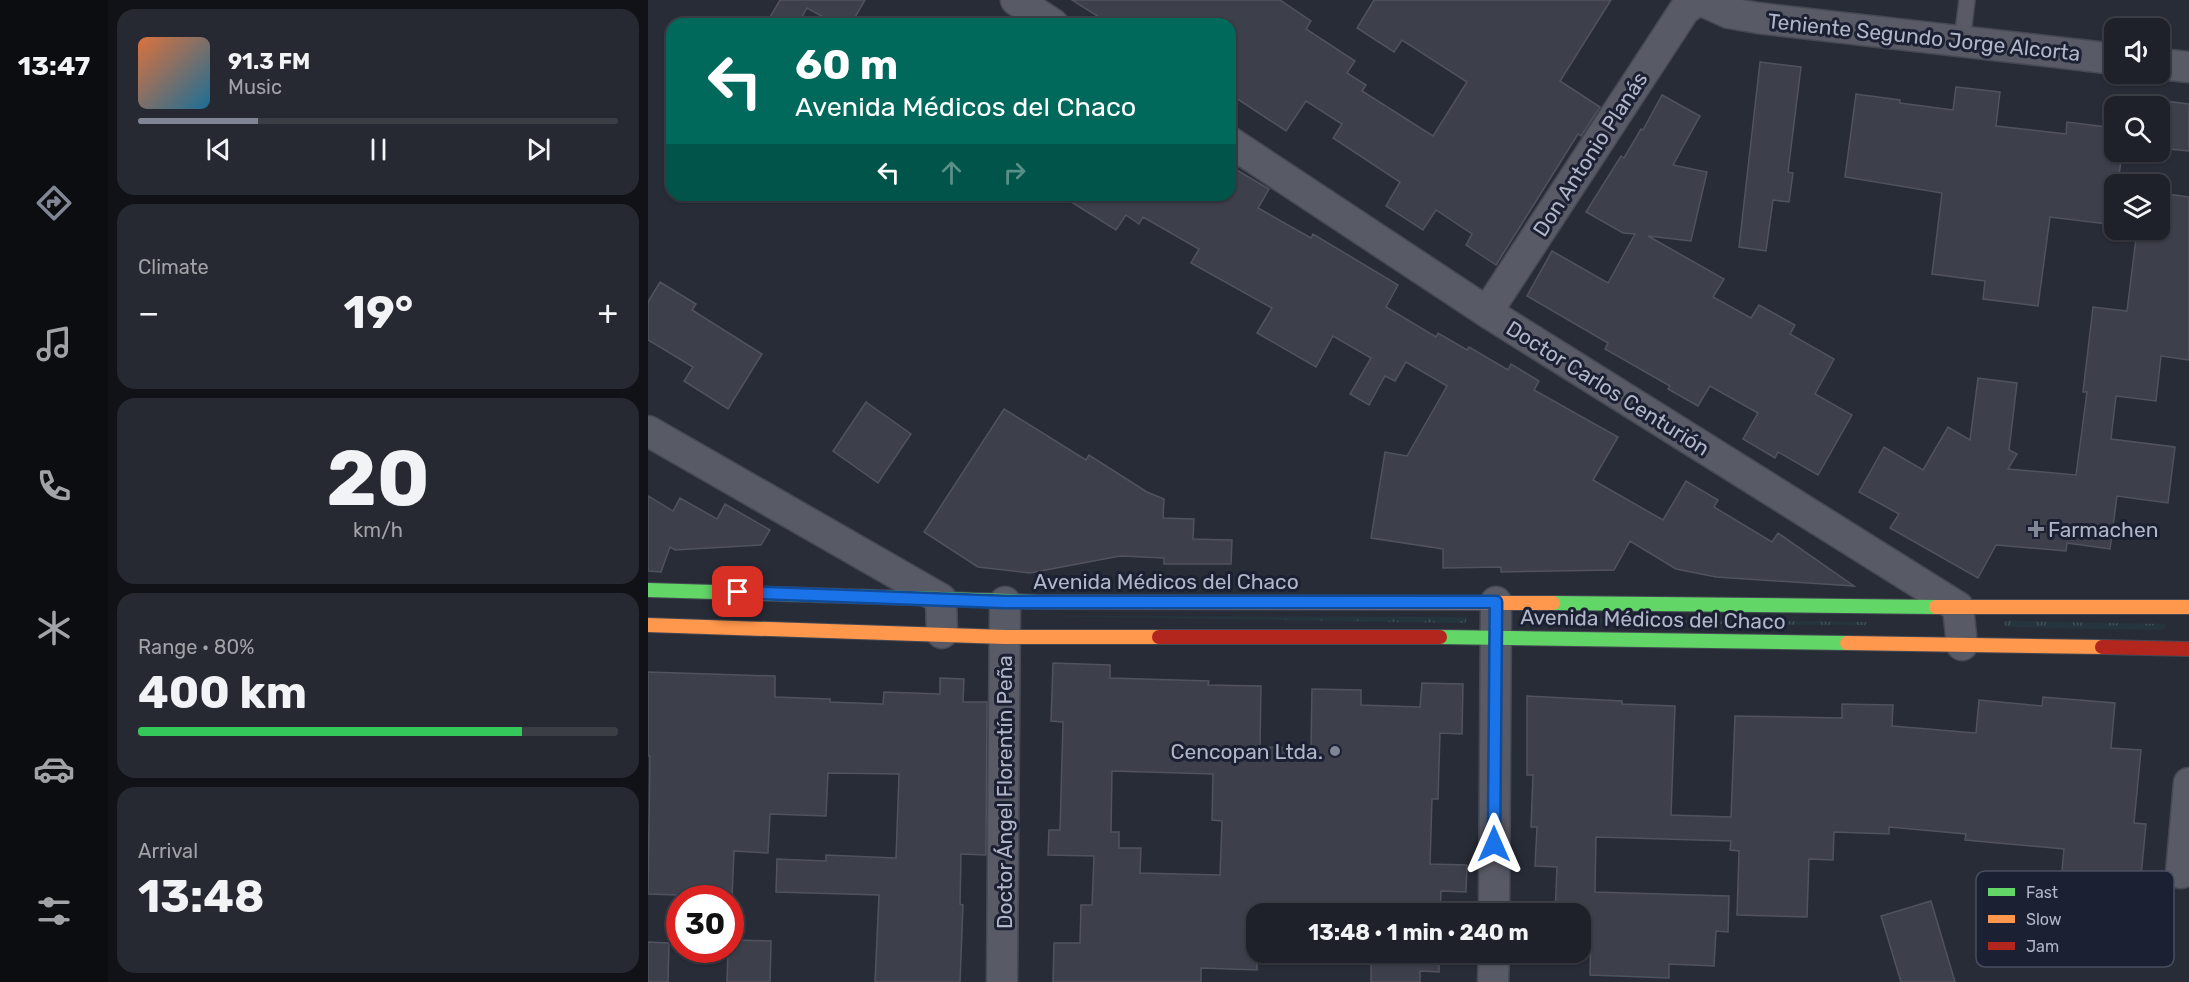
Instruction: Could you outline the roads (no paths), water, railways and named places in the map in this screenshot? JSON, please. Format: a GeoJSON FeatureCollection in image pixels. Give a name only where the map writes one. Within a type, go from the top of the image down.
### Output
{"type":"FeatureCollection","features":[{"type":"Feature","properties":{"kind":"main road","name":"Avenida Médicos del Chaco"},"geometry":{"type":"LineString","coordinates":[[648,590],[1005,602],[1496,602],[2189,607]]}},
{"type":"Feature","properties":{"kind":"main road","name":"Avenida Médicos del Chaco"},"geometry":{"type":"LineString","coordinates":[[648,625],[942,633],[1005,637],[1495,637],[2189,649]]}},
{"type":"Feature","properties":{"kind":"street","name":"Teniente Segundo Jorge Alcorta"},"geometry":{"type":"LineString","coordinates":[[1699,0],[1729,13],[1758,18],[2104,58]]}},
{"type":"Feature","properties":{"kind":"street","name":"Don Antonio Planás"},"geometry":{"type":"LineString","coordinates":[[1487,312],[1685,9],[1699,0]]}},
{"type":"Feature","properties":{"kind":"street"},"geometry":{"type":"LineString","coordinates":[[1026,3],[1045,18]]}},
{"type":"Feature","properties":{"kind":"street"},"geometry":{"type":"LineString","coordinates":[[2170,65],[2189,67]]}},
{"type":"Feature","properties":{"kind":"street","name":"Doctor Carlos Centurión"},"geometry":{"type":"LineString","coordinates":[[1236,146],[1487,312],[1958,607]]}},
{"type":"Feature","properties":{"kind":"street"},"geometry":{"type":"LineString","coordinates":[[648,431],[941,599],[942,633]]}},
{"type":"Feature","properties":{"kind":"street","name":"Doctor Ángel Florentín Peña"},"geometry":{"type":"LineString","coordinates":[[1002,982],[1005,602]]}},
{"type":"Feature","properties":{"kind":"street"},"geometry":{"type":"LineString","coordinates":[[1494,903],[1496,602]]}},
{"type":"Feature","properties":{"kind":"street"},"geometry":{"type":"LineString","coordinates":[[1958,607],[1962,645]]}},
{"type":"Feature","properties":{"kind":"street"},"geometry":{"type":"LineString","coordinates":[[2181,873],[2189,783]]}},
{"type":"Feature","properties":{"kind":"street"},"geometry":{"type":"LineString","coordinates":[[1493,982],[1494,963]]}},
{"type":"Feature","properties":{"kind":"lane"},"geometry":{"type":"LineString","coordinates":[[1962,41],[1967,0]]}},
{"type":"Feature","properties":{"kind":"place","name":"Farmachen"},"geometry":{"type":"Point","coordinates":[2036,529]}},
{"type":"Feature","properties":{"kind":"place","name":"Cencopan Ltda."},"geometry":{"type":"Point","coordinates":[1335,751]}}]}
